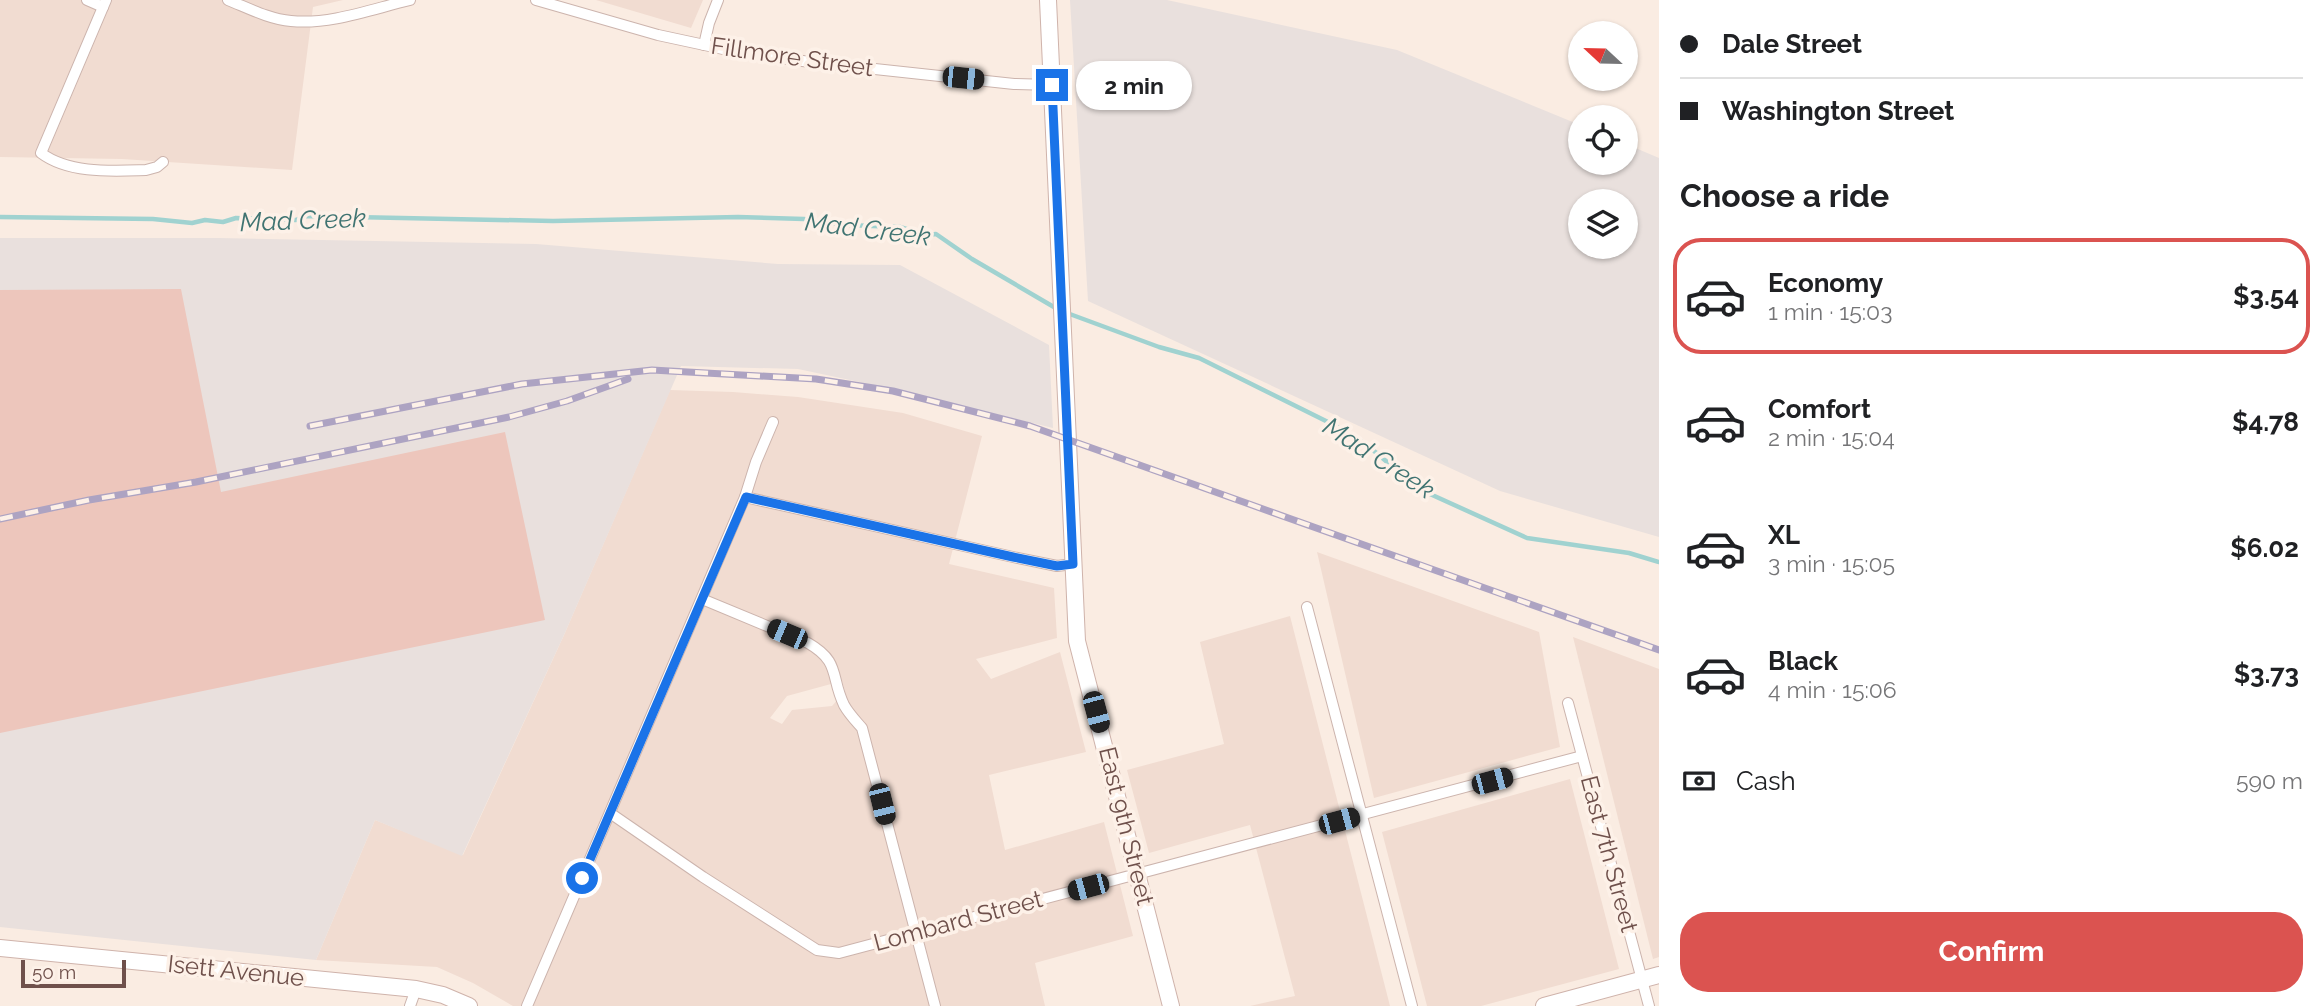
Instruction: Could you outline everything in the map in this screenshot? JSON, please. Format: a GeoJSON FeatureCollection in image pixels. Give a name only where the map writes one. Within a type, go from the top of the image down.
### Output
{"type":"FeatureCollection","features":[{"type":"Feature","properties":{"kind":"main road","name":"East 9th Street"},"geometry":{"type":"LineString","coordinates":[[1048,0],[1077,641],[1171,1006]]}},
{"type":"Feature","properties":{"kind":"main road","name":"Isett Avenue"},"geometry":{"type":"LineString","coordinates":[[0,948],[416,989],[443,995],[469,1006]]}},
{"type":"Feature","properties":{"kind":"main road"},"geometry":{"type":"LineString","coordinates":[[1544,1006],[1659,975]]}},
{"type":"Feature","properties":{"kind":"street"},"geometry":{"type":"LineString","coordinates":[[88,0],[104,4],[41,153],[57,163],[78,168],[146,170],[163,162]]}},
{"type":"Feature","properties":{"kind":"street"},"geometry":{"type":"LineString","coordinates":[[228,0],[261,14],[304,22],[410,0]]}},
{"type":"Feature","properties":{"kind":"street","name":"Fillmore Street"},"geometry":{"type":"LineString","coordinates":[[536,0],[704,45],[810,62],[1014,84],[1052,85]]}},
{"type":"Feature","properties":{"kind":"street"},"geometry":{"type":"LineString","coordinates":[[704,45],[718,0]]}},
{"type":"Feature","properties":{"kind":"street"},"geometry":{"type":"LineString","coordinates":[[527,1006],[746,497],[756,462],[773,422]]}},
{"type":"Feature","properties":{"kind":"street"},"geometry":{"type":"LineString","coordinates":[[746,497],[1013,557],[1057,566],[1073,564]]}},
{"type":"Feature","properties":{"kind":"street"},"geometry":{"type":"LineString","coordinates":[[702,599],[808,643],[827,658],[834,668],[844,704],[862,727],[935,1006]]}},
{"type":"Feature","properties":{"kind":"street"},"geometry":{"type":"LineString","coordinates":[[1307,607],[1412,1006]]}},
{"type":"Feature","properties":{"kind":"street","name":"East 7th Street"},"geometry":{"type":"LineString","coordinates":[[1568,703],[1649,1006]]}},
{"type":"Feature","properties":{"kind":"street","name":"Lombard Street"},"geometry":{"type":"LineString","coordinates":[[610,813],[702,877],[817,950],[839,953],[1582,756]]}},
{"type":"Feature","properties":{"kind":"street"},"geometry":{"type":"LineString","coordinates":[[410,1006],[416,989]]}},
{"type":"Feature","properties":{"kind":"shaded area"},"geometry":{"type":"Polygon","coordinates":[[[0,0],[343,0],[313,7],[292,170],[122,159],[0,157],[0,0]]]}},
{"type":"Feature","properties":{"kind":"shaded area"},"geometry":{"type":"Polygon","coordinates":[[[596,0],[703,0],[691,28],[596,0]]]}},
{"type":"Feature","properties":{"kind":"shaded area"},"geometry":{"type":"Polygon","coordinates":[[[1070,0],[1167,0],[1397,50],[1568,120],[1568,175],[1638,175],[1638,149],[1659,158],[1659,537],[1500,491],[1088,301],[1070,0]]]}},
{"type":"Feature","properties":{"kind":"shaded area"},"geometry":{"type":"Polygon","coordinates":[[[0,238],[219,238],[536,244],[778,264],[900,265],[1049,345],[1053,428],[798,369],[681,366],[564,635],[462,856],[375,820],[316,960],[0,927],[0,238]]]}},
{"type":"Feature","properties":{"kind":"shaded area"},"geometry":{"type":"Polygon","coordinates":[[[670,390],[798,397],[903,413],[982,436],[949,564],[1054,588],[1057,638],[976,659],[991,679],[1060,652],[1086,752],[989,775],[1005,850],[1104,822],[1133,936],[1035,963],[1045,1006],[513,1006],[473,983],[437,967],[316,960],[375,820],[463,855],[564,635],[670,390]],[[842,681],[787,696],[770,718],[782,724],[792,710],[832,706],[845,691],[842,681]]]}},
{"type":"Feature","properties":{"kind":"shaded area"},"geometry":{"type":"Polygon","coordinates":[[[1317,552],[1539,632],[1560,747],[1374,798],[1317,552]]]}},
{"type":"Feature","properties":{"kind":"shaded area"},"geometry":{"type":"Polygon","coordinates":[[[1290,616],[1390,1006],[1250,1006],[1295,996],[1250,825],[1149,853],[1127,770],[1224,744],[1200,642],[1290,616]]]}},
{"type":"Feature","properties":{"kind":"shaded area"},"geometry":{"type":"Polygon","coordinates":[[[1573,637],[1659,669],[1659,957],[1653,959],[1573,637]]]}},
{"type":"Feature","properties":{"kind":"shaded area"},"geometry":{"type":"Polygon","coordinates":[[[1570,779],[1619,969],[1481,1006],[1427,1006],[1382,832],[1570,779]]]}},
{"type":"Feature","properties":{"kind":"building"},"geometry":{"type":"Polygon","coordinates":[[[181,289],[221,492],[505,432],[545,620],[0,733],[0,290],[181,289]]]}},
{"type":"Feature","properties":{"kind":"waterway","name":"Mad Creek"},"geometry":{"type":"LineString","coordinates":[[0,217],[153,219],[192,223],[205,220],[223,222],[236,218],[296,220],[305,216],[553,221],[738,217],[900,227],[925,235],[936,234],[972,259],[1059,310]]}},
{"type":"Feature","properties":{"kind":"waterway","name":"Mad Creek"},"geometry":{"type":"LineString","coordinates":[[1067,313],[1159,347],[1199,358],[1332,424],[1367,445],[1419,489],[1527,538],[1629,553],[1659,562]]}},
{"type":"Feature","properties":{"kind":"railway"},"geometry":{"type":"LineString","coordinates":[[310,426],[522,384],[652,370],[816,379],[893,391],[1030,426],[1659,650]]}},
{"type":"Feature","properties":{"kind":"railway"},"geometry":{"type":"LineString","coordinates":[[0,519],[89,500],[196,482],[509,417],[567,401],[628,379]]}},
{"type":"Feature","properties":{"kind":"route"},"geometry":{"type":"LineString","coordinates":[[582,878],[746,497],[1013,557],[1057,566],[1073,564],[1052,85]]}}]}
